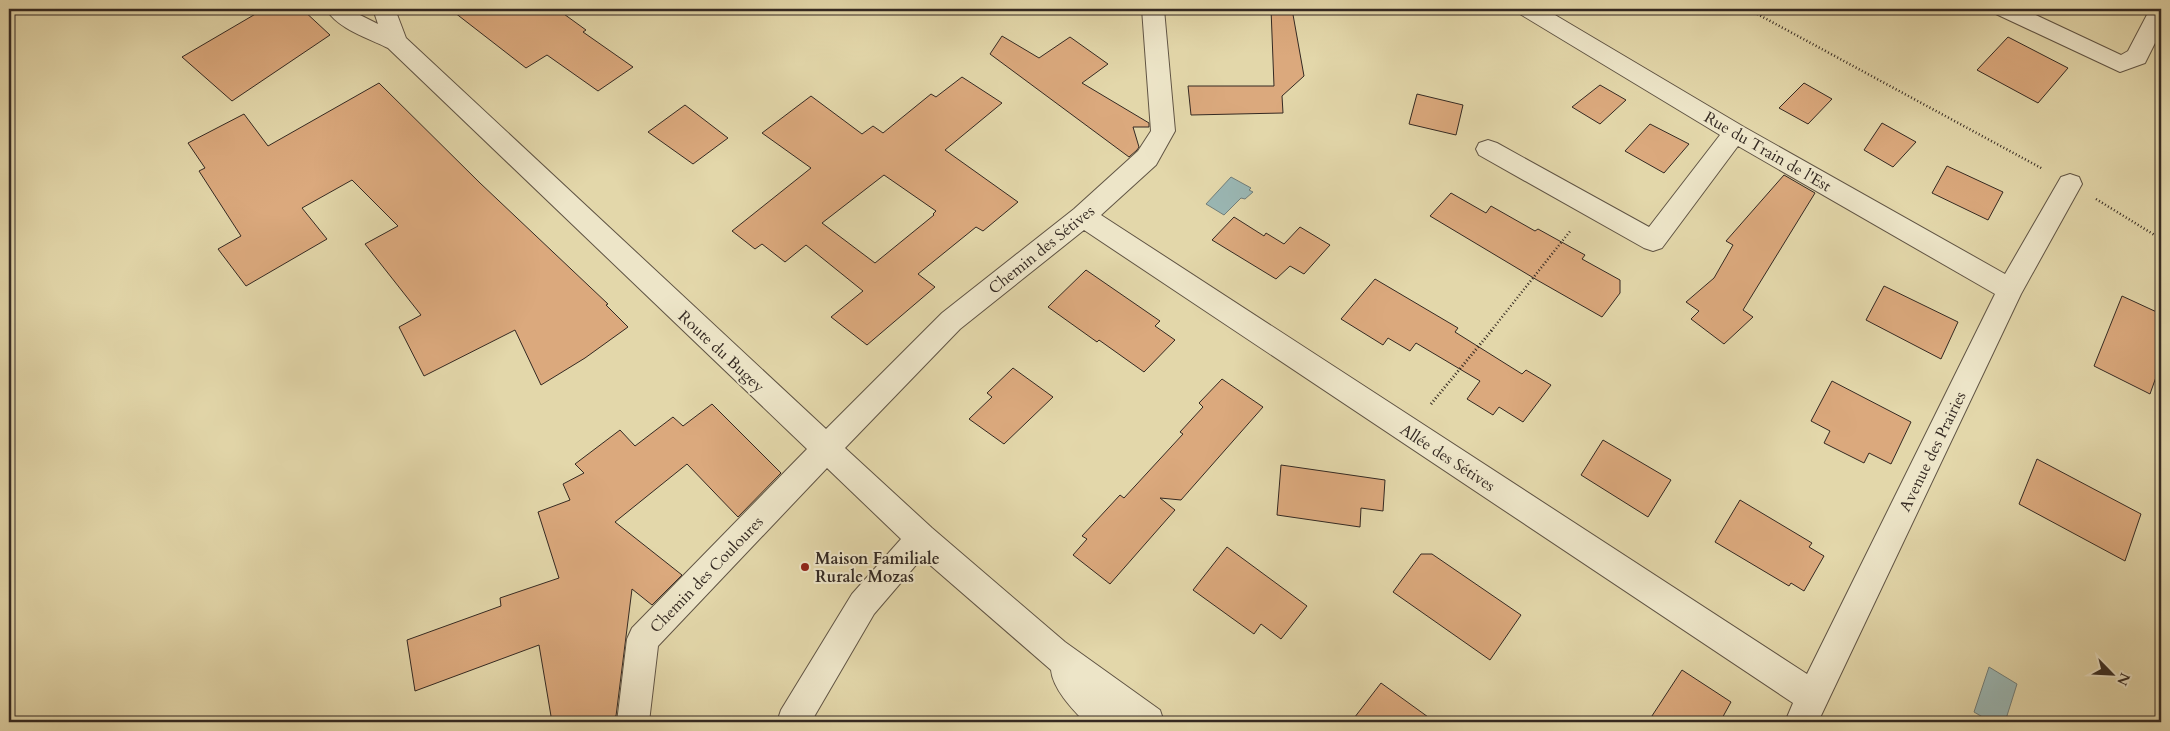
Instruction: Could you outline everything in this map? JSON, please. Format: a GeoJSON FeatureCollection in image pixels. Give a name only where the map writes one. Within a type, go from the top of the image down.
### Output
{"type":"FeatureCollection","features":[{"type":"Feature","properties":{"kind":"street","name":"Route du Bugey"},"geometry":{"type":"LineString","coordinates":[[337,9],[352,21],[396,42],[493,136],[921,538],[1054,653],[1148,722]]}},
{"type":"Feature","properties":{"kind":"street","name":"Route du Bugey"},"geometry":{"type":"LineString","coordinates":[[384,9],[396,42]]}},
{"type":"Feature","properties":{"kind":"street","name":"Chemin des Sétives"},"geometry":{"type":"LineString","coordinates":[[826,449],[951,321],[1083,216],[1147,158],[1163,131],[1153,9]]}},
{"type":"Feature","properties":{"kind":"street","name":"Rue du Train de l'Est"},"geometry":{"type":"LineString","coordinates":[[1528,9],[1735,133],[2010,290]]}},
{"type":"Feature","properties":{"kind":"street"},"geometry":{"type":"LineString","coordinates":[[2004,9],[2120,64],[2137,57],[2161,9]]}},
{"type":"Feature","properties":{"kind":"street"},"geometry":{"type":"LineString","coordinates":[[1488,149],[1653,241],[1735,133]]}},
{"type":"Feature","properties":{"kind":"street","name":"Avenue des Prairies"},"geometry":{"type":"LineString","coordinates":[[1801,722],[2010,290],[2070,184]]}},
{"type":"Feature","properties":{"kind":"street","name":"Allée des Sétives"},"geometry":{"type":"LineString","coordinates":[[1083,216],[1813,697]]}},
{"type":"Feature","properties":{"kind":"street","name":"Chemin des Couloures"},"geometry":{"type":"LineString","coordinates":[[633,722],[644,639],[826,449]]}},
{"type":"Feature","properties":{"kind":"street"},"geometry":{"type":"LineString","coordinates":[[793,722],[863,604],[921,538]]}},
{"type":"Feature","properties":{"kind":"street","name":"Route du Bugey"},"geometry":{"type":"LineString","coordinates":[[1054,653],[1084,698],[1108,722]]}},
{"type":"Feature","properties":{"kind":"path"},"geometry":{"type":"LineString","coordinates":[[1748,9],[2070,184],[2161,240]]}},
{"type":"Feature","properties":{"kind":"path"},"geometry":{"type":"LineString","coordinates":[[1409,431],[1521,294],[1564,239],[1588,204]]}},
{"type":"Feature","properties":{"kind":"water"},"geometry":{"type":"Polygon","coordinates":[[[1231,177],[1251,188],[1249,190],[1253,192],[1245,199],[1241,198],[1224,215],[1206,204],[1231,177]]]}},
{"type":"Feature","properties":{"kind":"water"},"geometry":{"type":"Polygon","coordinates":[[[1989,667],[2017,684],[2005,722],[1991,722],[1974,712],[1989,667]]]}},
{"type":"Feature","properties":{"kind":"building"},"geometry":{"type":"Polygon","coordinates":[[[264,9],[302,9],[330,35],[232,101],[182,57],[264,9]]]}},
{"type":"Feature","properties":{"kind":"building"},"geometry":{"type":"Polygon","coordinates":[[[450,9],[557,9],[586,30],[583,32],[633,67],[598,91],[547,55],[526,68],[450,9]]]}},
{"type":"Feature","properties":{"kind":"building"},"geometry":{"type":"Polygon","coordinates":[[[1271,9],[1292,9],[1304,76],[1282,96],[1283,113],[1191,115],[1188,86],[1274,86],[1271,9]]]}},
{"type":"Feature","properties":{"kind":"building"},"geometry":{"type":"Polygon","coordinates":[[[1002,36],[1039,58],[1070,37],[1108,64],[1082,83],[1149,123],[1149,127],[1133,127],[1139,147],[1137,150],[1129,157],[990,54],[1002,36]]]}},
{"type":"Feature","properties":{"kind":"building"},"geometry":{"type":"Polygon","coordinates":[[[2008,37],[2068,68],[2038,103],[1977,70],[2008,37]]]}},
{"type":"Feature","properties":{"kind":"building"},"geometry":{"type":"Polygon","coordinates":[[[962,77],[1002,103],[945,150],[1018,202],[983,231],[976,227],[918,274],[935,287],[867,345],[831,317],[863,291],[806,245],[785,262],[762,244],[755,249],[732,231],[811,168],[762,133],[811,96],[862,134],[873,126],[883,133],[931,94],[936,97],[962,77]],[[884,175],[822,223],[875,263],[934,215],[936,211],[884,175]]]}},
{"type":"Feature","properties":{"kind":"building"},"geometry":{"type":"Polygon","coordinates":[[[379,83],[480,183],[608,304],[606,305],[628,327],[585,358],[541,385],[515,330],[424,376],[399,327],[421,315],[365,244],[398,226],[352,180],[302,208],[327,239],[246,286],[218,249],[241,236],[199,171],[205,168],[188,143],[244,114],[268,146],[379,83]]]}},
{"type":"Feature","properties":{"kind":"building"},"geometry":{"type":"Polygon","coordinates":[[[1804,83],[1832,99],[1808,124],[1779,108],[1804,83]]]}},
{"type":"Feature","properties":{"kind":"building"},"geometry":{"type":"Polygon","coordinates":[[[1600,85],[1626,100],[1600,124],[1572,107],[1600,85]]]}},
{"type":"Feature","properties":{"kind":"building"},"geometry":{"type":"Polygon","coordinates":[[[1417,94],[1463,105],[1456,135],[1409,124],[1417,94]]]}},
{"type":"Feature","properties":{"kind":"building"},"geometry":{"type":"Polygon","coordinates":[[[685,105],[728,138],[693,164],[648,132],[685,105]]]}},
{"type":"Feature","properties":{"kind":"building"},"geometry":{"type":"Polygon","coordinates":[[[1882,123],[1916,142],[1893,167],[1864,150],[1882,123]]]}},
{"type":"Feature","properties":{"kind":"building"},"geometry":{"type":"Polygon","coordinates":[[[1650,124],[1689,144],[1664,173],[1625,151],[1650,124]]]}},
{"type":"Feature","properties":{"kind":"building"},"geometry":{"type":"Polygon","coordinates":[[[1947,166],[2003,192],[1988,220],[1932,193],[1947,166]]]}},
{"type":"Feature","properties":{"kind":"building"},"geometry":{"type":"Polygon","coordinates":[[[1784,175],[1815,193],[1743,310],[1753,317],[1724,344],[1691,319],[1699,311],[1686,302],[1714,278],[1733,245],[1726,241],[1784,175]]]}},
{"type":"Feature","properties":{"kind":"building"},"geometry":{"type":"Polygon","coordinates":[[[1451,193],[1486,213],[1491,206],[1535,231],[1538,229],[1585,255],[1582,259],[1620,280],[1620,293],[1602,317],[1430,216],[1451,193]]]}},
{"type":"Feature","properties":{"kind":"building"},"geometry":{"type":"Polygon","coordinates":[[[1234,217],[1264,236],[1266,233],[1284,244],[1300,227],[1330,245],[1304,274],[1290,266],[1276,279],[1212,240],[1234,217]]]}},
{"type":"Feature","properties":{"kind":"building"},"geometry":{"type":"Polygon","coordinates":[[[1086,270],[1160,321],[1155,326],[1175,340],[1144,372],[1099,340],[1097,342],[1048,307],[1086,270]]]}},
{"type":"Feature","properties":{"kind":"building"},"geometry":{"type":"Polygon","coordinates":[[[1375,279],[1458,328],[1455,332],[1522,374],[1526,370],[1551,385],[1523,422],[1499,407],[1493,415],[1467,399],[1480,381],[1416,343],[1410,351],[1388,338],[1383,345],[1341,319],[1375,279]]]}},
{"type":"Feature","properties":{"kind":"building"},"geometry":{"type":"Polygon","coordinates":[[[1884,286],[1958,322],[1941,359],[1866,320],[1884,286]]]}},
{"type":"Feature","properties":{"kind":"building"},"geometry":{"type":"Polygon","coordinates":[[[2122,296],[2161,314],[2161,363],[2150,394],[2094,366],[2122,296]]]}},
{"type":"Feature","properties":{"kind":"building"},"geometry":{"type":"Polygon","coordinates":[[[1013,368],[1053,397],[1004,444],[969,419],[992,397],[987,393],[1013,368]]]}},
{"type":"Feature","properties":{"kind":"building"},"geometry":{"type":"Polygon","coordinates":[[[1222,379],[1263,407],[1181,500],[1160,498],[1175,510],[1110,584],[1073,555],[1087,539],[1082,536],[1120,495],[1124,498],[1183,434],[1180,432],[1203,407],[1199,403],[1222,379]]]}},
{"type":"Feature","properties":{"kind":"building"},"geometry":{"type":"Polygon","coordinates":[[[1832,381],[1911,422],[1891,464],[1869,453],[1864,463],[1824,443],[1830,431],[1811,421],[1832,381]]]}},
{"type":"Feature","properties":{"kind":"building"},"geometry":{"type":"Polygon","coordinates":[[[712,404],[781,473],[738,517],[687,464],[615,522],[682,575],[652,605],[632,589],[616,716],[596,722],[552,722],[539,645],[415,691],[407,640],[501,606],[500,598],[559,578],[538,512],[570,500],[563,484],[584,473],[575,464],[620,430],[635,446],[673,417],[683,426],[712,404]]]}},
{"type":"Feature","properties":{"kind":"building"},"geometry":{"type":"Polygon","coordinates":[[[1603,440],[1671,480],[1648,517],[1581,475],[1603,440]]]}},
{"type":"Feature","properties":{"kind":"building"},"geometry":{"type":"Polygon","coordinates":[[[2037,459],[2141,514],[2125,561],[2019,504],[2037,459]]]}},
{"type":"Feature","properties":{"kind":"building"},"geometry":{"type":"Polygon","coordinates":[[[1281,465],[1385,480],[1383,511],[1361,508],[1360,527],[1277,515],[1281,465]]]}},
{"type":"Feature","properties":{"kind":"building"},"geometry":{"type":"Polygon","coordinates":[[[1740,500],[1812,543],[1809,547],[1824,556],[1804,591],[1791,583],[1789,586],[1715,542],[1740,500]]]}},
{"type":"Feature","properties":{"kind":"building"},"geometry":{"type":"Polygon","coordinates":[[[1227,547],[1307,606],[1281,639],[1261,624],[1254,634],[1193,590],[1227,547]]]}},
{"type":"Feature","properties":{"kind":"building"},"geometry":{"type":"Polygon","coordinates":[[[1421,554],[1432,554],[1521,615],[1490,660],[1393,592],[1421,554]]]}},
{"type":"Feature","properties":{"kind":"building"},"geometry":{"type":"Polygon","coordinates":[[[1682,670],[1731,702],[1720,722],[1648,722],[1682,670]]]}},
{"type":"Feature","properties":{"kind":"building"},"geometry":{"type":"Polygon","coordinates":[[[1381,683],[1435,722],[1351,722],[1381,683]]]}},
{"type":"Feature","properties":{"kind":"place","name":"Maison Familiale Rurale Mozas"},"geometry":{"type":"Point","coordinates":[805,567]}}]}
